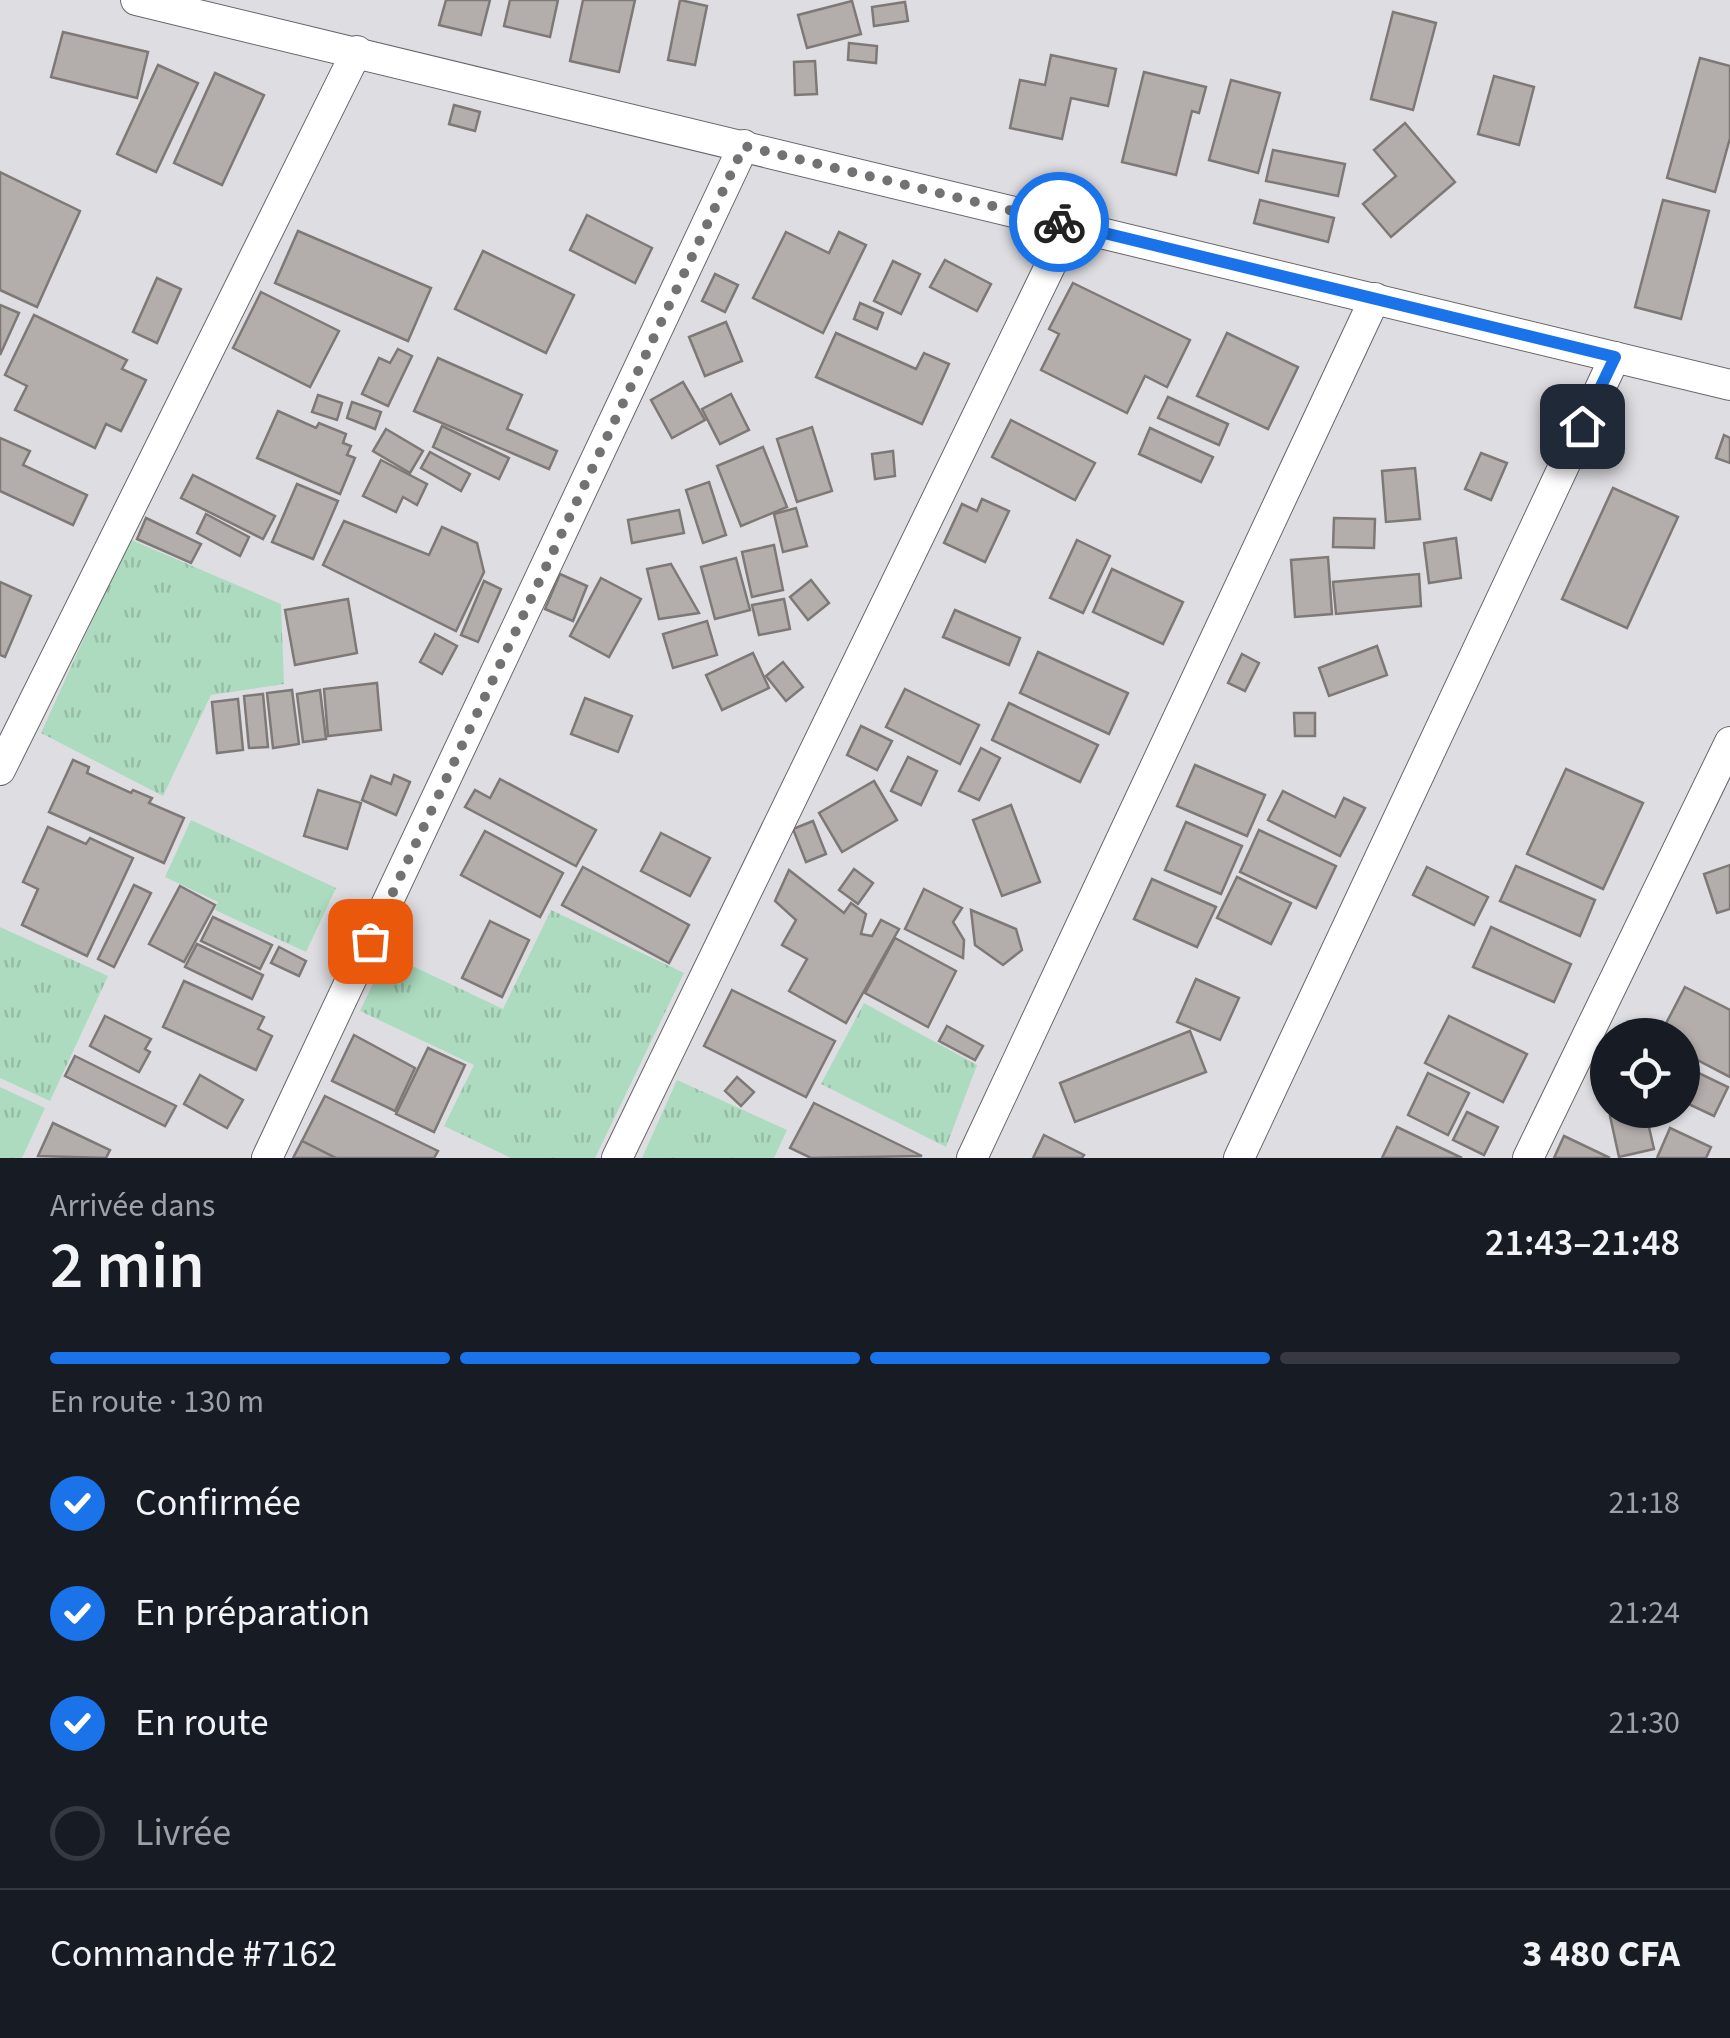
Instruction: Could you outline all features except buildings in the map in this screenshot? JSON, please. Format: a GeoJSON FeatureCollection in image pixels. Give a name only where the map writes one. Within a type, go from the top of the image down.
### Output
{"type":"FeatureCollection","features":[{"type":"Feature","properties":{"kind":"street"},"geometry":{"type":"LineString","coordinates":[[136,0],[1730,385]]}},
{"type":"Feature","properties":{"kind":"street"},"geometry":{"type":"LineString","coordinates":[[0,770],[356,51]]}},
{"type":"Feature","properties":{"kind":"street"},"geometry":{"type":"LineString","coordinates":[[267,1158],[744,146]]}},
{"type":"Feature","properties":{"kind":"street"},"geometry":{"type":"LineString","coordinates":[[617,1158],[1070,224]]}},
{"type":"Feature","properties":{"kind":"street"},"geometry":{"type":"LineString","coordinates":[[972,1158],[1375,298]]}},
{"type":"Feature","properties":{"kind":"street"},"geometry":{"type":"LineString","coordinates":[[1239,1158],[1615,357]]}},
{"type":"Feature","properties":{"kind":"street"},"geometry":{"type":"LineString","coordinates":[[1528,1158],[1730,742]]}},
{"type":"Feature","properties":{"kind":"green space"},"geometry":{"type":"Polygon","coordinates":[[[129,539],[281,604],[284,684],[211,695],[163,796],[41,733],[129,539]]]}},
{"type":"Feature","properties":{"kind":"green space"},"geometry":{"type":"Polygon","coordinates":[[[191,820],[336,888],[306,952],[215,910],[218,902],[165,877],[191,820]]]}},
{"type":"Feature","properties":{"kind":"green space"},"geometry":{"type":"Polygon","coordinates":[[[551,910],[684,973],[595,1158],[511,1158],[444,1126],[474,1065],[360,1011],[387,954],[503,1009],[551,910]]]}},
{"type":"Feature","properties":{"kind":"green space"},"geometry":{"type":"Polygon","coordinates":[[[0,927],[108,976],[50,1101],[0,1078],[0,927]]]}},
{"type":"Feature","properties":{"kind":"green space"},"geometry":{"type":"Polygon","coordinates":[[[864,1003],[977,1065],[946,1147],[821,1084],[864,1003]]]}},
{"type":"Feature","properties":{"kind":"green space"},"geometry":{"type":"Polygon","coordinates":[[[677,1080],[787,1130],[774,1158],[642,1158],[677,1080]]]}},
{"type":"Feature","properties":{"kind":"green space"},"geometry":{"type":"Polygon","coordinates":[[[0,1087],[45,1108],[22,1158],[0,1158],[0,1087]]]}},
{"type":"Feature","properties":{"kind":"way so far"},"geometry":{"type":"LineString","coordinates":[[370,941],[744,146],[1059,222]]}},
{"type":"Feature","properties":{"kind":"route"},"geometry":{"type":"LineString","coordinates":[[1059,222],[1615,357],[1582,426]]}}]}
